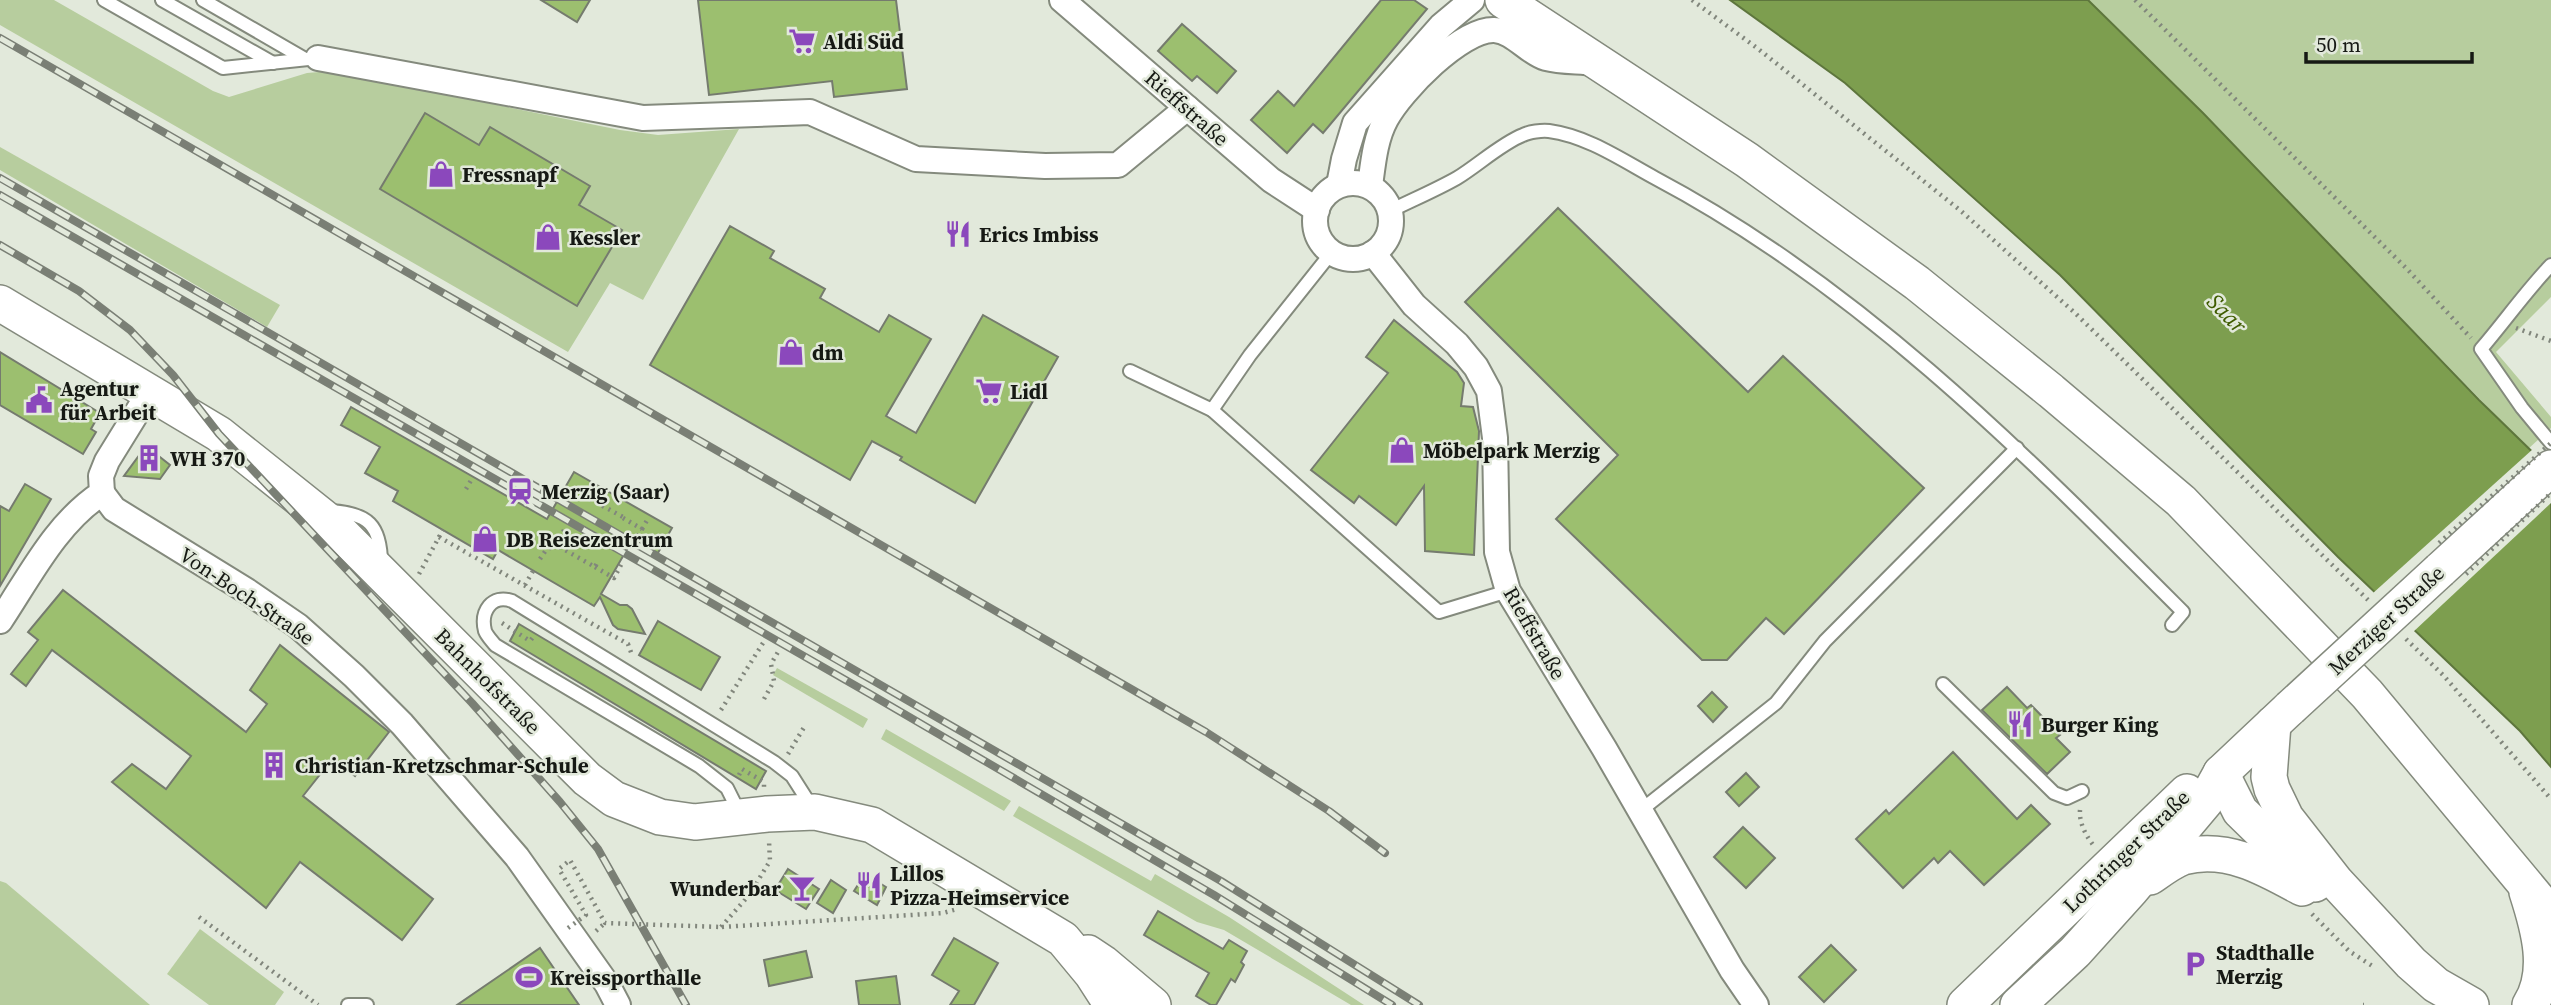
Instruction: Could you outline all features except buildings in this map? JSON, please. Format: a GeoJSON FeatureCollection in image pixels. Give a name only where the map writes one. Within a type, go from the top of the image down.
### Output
{"type":"FeatureCollection","features":[{"type":"Feature","properties":{"kind":"main road"},"geometry":{"type":"LineString","coordinates":[[1503,0],[1747,160],[1917,283],[2051,391],[2180,501],[2367,694],[2551,915]]}},
{"type":"Feature","properties":{"kind":"main road","name":"Bahnhofstraße"},"geometry":{"type":"LineString","coordinates":[[0,303],[219,434],[312,508],[333,525],[587,779],[614,799],[660,817],[695,822],[738,808],[815,812],[872,825],[1063,939],[1092,974],[1112,1005]]}},
{"type":"Feature","properties":{"kind":"main road","name":"Merziger Straße"},"geometry":{"type":"LineString","coordinates":[[2221,774],[2551,468]]}},
{"type":"Feature","properties":{"kind":"main road"},"geometry":{"type":"LineString","coordinates":[[2281,716],[2269,777],[2286,818],[2336,881],[2410,963],[2436,985],[2471,1005]]}},
{"type":"Feature","properties":{"kind":"main road"},"geometry":{"type":"LineString","coordinates":[[2221,774],[2240,811],[2342,910],[2390,963],[2434,1005]]}},
{"type":"Feature","properties":{"kind":"main road","name":"Lothringer Straße"},"geometry":{"type":"LineString","coordinates":[[2018,1005],[2075,952],[2131,890],[2205,802],[2221,774]]}},
{"type":"Feature","properties":{"kind":"main road","name":"Lothringer Straße"},"geometry":{"type":"LineString","coordinates":[[1965,1005],[2193,786],[2221,774]]}},
{"type":"Feature","properties":{"kind":"main road"},"geometry":{"type":"LineString","coordinates":[[2131,890],[2183,857],[2217,854],[2249,860],[2342,910]]}},
{"type":"Feature","properties":{"kind":"main road"},"geometry":{"type":"LineString","coordinates":[[2523,879],[2544,943],[2547,963],[2546,980],[2540,994],[2530,1005]]}},
{"type":"Feature","properties":{"kind":"main road"},"geometry":{"type":"LineString","coordinates":[[1063,939],[1104,963],[1153,1005]]}},
{"type":"Feature","properties":{"kind":"street","name":"Rieffstraße"},"geometry":{"type":"LineString","coordinates":[[1062,0],[1284,190],[1317,210]]}},
{"type":"Feature","properties":{"kind":"street"},"geometry":{"type":"LineString","coordinates":[[1339,185],[1355,122],[1441,26],[1472,0]]}},
{"type":"Feature","properties":{"kind":"street"},"geometry":{"type":"LineString","coordinates":[[1370,186],[1374,155],[1386,118],[1443,54],[1475,33],[1496,30],[1508,34],[1544,57],[1600,63]]}},
{"type":"Feature","properties":{"kind":"street"},"geometry":{"type":"LineString","coordinates":[[312,58],[643,118],[810,112],[916,159],[1045,166],[1118,165],[1187,107]]}},
{"type":"Feature","properties":{"kind":"street"},"geometry":{"type":"LineString","coordinates":[[1349,183],[1370,186],[1386,201],[1390,211],[1392,223],[1389,235],[1373,253],[1352,259],[1341,257],[1323,244],[1315,222],[1317,210],[1329,191],[1339,185],[1349,183]]}},
{"type":"Feature","properties":{"kind":"street","name":"Rieffstraße"},"geometry":{"type":"LineString","coordinates":[[1373,253],[1414,305],[1457,344],[1476,367],[1489,391],[1495,438],[1497,552],[1508,591],[1732,970],[1756,1005]]}},
{"type":"Feature","properties":{"kind":"street"},"geometry":{"type":"LineString","coordinates":[[0,621],[66,522],[102,493],[101,476],[107,461],[149,393]]}},
{"type":"Feature","properties":{"kind":"street","name":"Von-Boch-Straße"},"geometry":{"type":"LineString","coordinates":[[102,493],[114,509],[247,591],[298,626],[354,676],[402,724],[517,857],[607,985],[618,1005]]}},
{"type":"Feature","properties":{"kind":"lane"},"geometry":{"type":"LineString","coordinates":[[104,0],[223,68],[312,58]]}},
{"type":"Feature","properties":{"kind":"lane"},"geometry":{"type":"LineString","coordinates":[[162,0],[274,63]]}},
{"type":"Feature","properties":{"kind":"lane"},"geometry":{"type":"LineString","coordinates":[[202,0],[312,58]]}},
{"type":"Feature","properties":{"kind":"lane"},"geometry":{"type":"LineString","coordinates":[[1390,211],[1455,179],[1523,134],[1547,131],[1589,143],[1755,236],[1813,275],[1930,370],[2017,448],[2183,612],[2172,625]]}},
{"type":"Feature","properties":{"kind":"lane"},"geometry":{"type":"LineString","coordinates":[[1212,410],[1250,355],[1332,252]]}},
{"type":"Feature","properties":{"kind":"lane"},"geometry":{"type":"LineString","coordinates":[[2551,265],[2525,292],[2504,323],[2481,349],[2522,408],[2551,443]]}},
{"type":"Feature","properties":{"kind":"lane"},"geometry":{"type":"LineString","coordinates":[[1130,370],[1212,410],[1439,612],[1508,591]]}},
{"type":"Feature","properties":{"kind":"lane"},"geometry":{"type":"LineString","coordinates":[[1640,811],[1776,703],[1825,641],[2017,448]]}},
{"type":"Feature","properties":{"kind":"lane"},"geometry":{"type":"LineString","coordinates":[[738,808],[727,788],[699,766],[495,645],[485,632],[486,610],[492,602],[502,597],[512,600],[774,762],[792,776],[815,812]]}},
{"type":"Feature","properties":{"kind":"lane"},"geometry":{"type":"LineString","coordinates":[[1943,684],[2054,793],[2067,798],[2082,791]]}},
{"type":"Feature","properties":{"kind":"lane"},"geometry":{"type":"LineString","coordinates":[[348,1005],[367,1005]]}},
{"type":"Feature","properties":{"kind":"path"},"geometry":{"type":"LineString","coordinates":[[1692,0],[1757,48],[1971,220],[2075,313],[2376,609]]}},
{"type":"Feature","properties":{"kind":"path"},"geometry":{"type":"LineString","coordinates":[[2136,0],[2407,269],[2481,349]]}},
{"type":"Feature","properties":{"kind":"path"},"geometry":{"type":"LineString","coordinates":[[2504,323],[2551,341]]}},
{"type":"Feature","properties":{"kind":"path"},"geometry":{"type":"LineString","coordinates":[[466,489],[473,477]]}},
{"type":"Feature","properties":{"kind":"path"},"geometry":{"type":"LineString","coordinates":[[584,495],[591,483]]}},
{"type":"Feature","properties":{"kind":"path"},"geometry":{"type":"LineString","coordinates":[[590,499],[642,529]]}},
{"type":"Feature","properties":{"kind":"path"},"geometry":{"type":"LineString","coordinates":[[636,539],[649,517]]}},
{"type":"Feature","properties":{"kind":"path"},"geometry":{"type":"LineString","coordinates":[[439,537],[443,530]]}},
{"type":"Feature","properties":{"kind":"path"},"geometry":{"type":"LineString","coordinates":[[540,559],[546,550],[556,545],[564,530]]}},
{"type":"Feature","properties":{"kind":"path"},"geometry":{"type":"LineString","coordinates":[[556,545],[596,565],[614,578],[622,563]]}},
{"type":"Feature","properties":{"kind":"path"},"geometry":{"type":"LineString","coordinates":[[2405,637],[2551,799]]}},
{"type":"Feature","properties":{"kind":"path"},"geometry":{"type":"LineString","coordinates":[[720,711],[762,643]]}},
{"type":"Feature","properties":{"kind":"path"},"geometry":{"type":"LineString","coordinates":[[764,699],[774,681],[771,664],[778,652]]}},
{"type":"Feature","properties":{"kind":"path"},"geometry":{"type":"LineString","coordinates":[[788,754],[806,724]]}},
{"type":"Feature","properties":{"kind":"path"},"geometry":{"type":"LineString","coordinates":[[738,808],[765,796],[764,782],[742,769],[739,775]]}},
{"type":"Feature","properties":{"kind":"path"},"geometry":{"type":"LineString","coordinates":[[2082,791],[2080,816],[2085,831],[2099,852]]}},
{"type":"Feature","properties":{"kind":"path"},"geometry":{"type":"LineString","coordinates":[[568,928],[586,915],[559,869],[570,860],[605,923],[721,927],[943,913],[996,899]]}},
{"type":"Feature","properties":{"kind":"path"},"geometry":{"type":"LineString","coordinates":[[721,927],[749,895]]}},
{"type":"Feature","properties":{"kind":"path"},"geometry":{"type":"LineString","coordinates":[[2305,909],[2322,922],[2349,951],[2382,972]]}},
{"type":"Feature","properties":{"kind":"path"},"geometry":{"type":"LineString","coordinates":[[199,917],[318,1005]]}},
{"type":"Feature","properties":{"kind":"shaded area"},"geometry":{"type":"Polygon","coordinates":[[[0,0],[54,0],[213,91],[229,97],[307,73],[331,71],[620,130],[658,135],[739,129],[643,300],[610,283],[568,352],[0,25],[0,0]]]}},
{"type":"Feature","properties":{"kind":"shaded area"},"geometry":{"type":"Polygon","coordinates":[[[2088,0],[2551,0],[2551,297],[2496,352],[2551,417],[2551,428],[2528,449],[2203,113],[2088,0]]]}},
{"type":"Feature","properties":{"kind":"shaded area"},"geometry":{"type":"Polygon","coordinates":[[[0,147],[280,305],[267,327],[0,170],[0,147]]]}},
{"type":"Feature","properties":{"kind":"shaded area"},"geometry":{"type":"Polygon","coordinates":[[[777,668],[868,719],[863,728],[773,675],[777,668]]]}},
{"type":"Feature","properties":{"kind":"shaded area"},"geometry":{"type":"Polygon","coordinates":[[[886,729],[1011,801],[1004,811],[881,739],[886,729]]]}},
{"type":"Feature","properties":{"kind":"shaded area"},"geometry":{"type":"Polygon","coordinates":[[[1019,806],[1151,881],[1155,874],[1229,917],[1364,1005],[1351,1005],[1224,930],[1197,922],[1013,816],[1019,806]]]}},
{"type":"Feature","properties":{"kind":"shaded area"},"geometry":{"type":"Polygon","coordinates":[[[0,881],[6,883],[150,1005],[0,1005],[0,881]]]}},
{"type":"Feature","properties":{"kind":"shaded area"},"geometry":{"type":"Polygon","coordinates":[[[200,929],[284,992],[275,1005],[209,1005],[167,974],[200,929]]]}},
{"type":"Feature","properties":{"kind":"water","name":"Saar"},"geometry":{"type":"Polygon","coordinates":[[[1730,0],[2088,0],[2203,113],[2479,400],[2551,470],[2551,767],[2520,731],[2338,557],[2060,275],[1845,83],[1730,0]]]}},
{"type":"Feature","properties":{"kind":"pier"},"geometry":{"type":"Polygon","coordinates":[[[2533,449],[2551,465],[2551,503],[2412,633],[2372,594],[2533,449]]]}},
{"type":"Feature","properties":{"kind":"railway"},"geometry":{"type":"LineString","coordinates":[[0,38],[1206,732],[1329,811],[1385,853]]}},
{"type":"Feature","properties":{"kind":"railway"},"geometry":{"type":"LineString","coordinates":[[0,178],[1221,881],[1419,1005]]}},
{"type":"Feature","properties":{"kind":"railway"},"geometry":{"type":"LineString","coordinates":[[0,195],[870,694],[1214,895],[1392,1005]]}},
{"type":"Feature","properties":{"kind":"railway"},"geometry":{"type":"LineString","coordinates":[[0,245],[79,291],[130,330],[173,375],[219,434],[472,703],[598,849],[686,1005]]}},
{"type":"Feature","properties":{"kind":"place","name":"Aldi Süd"},"geometry":{"type":"Point","coordinates":[802,41]}},
{"type":"Feature","properties":{"kind":"place","name":"Fressnapf"},"geometry":{"type":"Point","coordinates":[441,174]}},
{"type":"Feature","properties":{"kind":"place","name":"Erics Imbiss"},"geometry":{"type":"Point","coordinates":[958,234]}},
{"type":"Feature","properties":{"kind":"place","name":"Kessler"},"geometry":{"type":"Point","coordinates":[548,237]}},
{"type":"Feature","properties":{"kind":"place","name":"dm"},"geometry":{"type":"Point","coordinates":[791,352]}},
{"type":"Feature","properties":{"kind":"place","name":"Lidl"},"geometry":{"type":"Point","coordinates":[989,391]}},
{"type":"Feature","properties":{"kind":"place","name":"Agentur für Arbeit"},"geometry":{"type":"Point","coordinates":[39,400]}},
{"type":"Feature","properties":{"kind":"place","name":"Möbelpark Merzig"},"geometry":{"type":"Point","coordinates":[1402,450]}},
{"type":"Feature","properties":{"kind":"place","name":"WH 370"},"geometry":{"type":"Point","coordinates":[149,458]}},
{"type":"Feature","properties":{"kind":"place","name":"Merzig (Saar)"},"geometry":{"type":"Point","coordinates":[520,491]}},
{"type":"Feature","properties":{"kind":"place","name":"DB Reisezentrum"},"geometry":{"type":"Point","coordinates":[485,539]}},
{"type":"Feature","properties":{"kind":"place","name":"Burger King"},"geometry":{"type":"Point","coordinates":[2020,724]}},
{"type":"Feature","properties":{"kind":"place","name":"Christian-Kretzschmar-Schule"},"geometry":{"type":"Point","coordinates":[274,765]}},
{"type":"Feature","properties":{"kind":"place","name":"Lillos Pizza-Heimservice"},"geometry":{"type":"Point","coordinates":[869,885]}},
{"type":"Feature","properties":{"kind":"place","name":"Wunderbar"},"geometry":{"type":"Point","coordinates":[802,888]}},
{"type":"Feature","properties":{"kind":"place","name":"Stadthalle Merzig"},"geometry":{"type":"Point","coordinates":[2195,964]}},
{"type":"Feature","properties":{"kind":"place","name":"Kreissporthalle"},"geometry":{"type":"Point","coordinates":[529,977]}}]}
